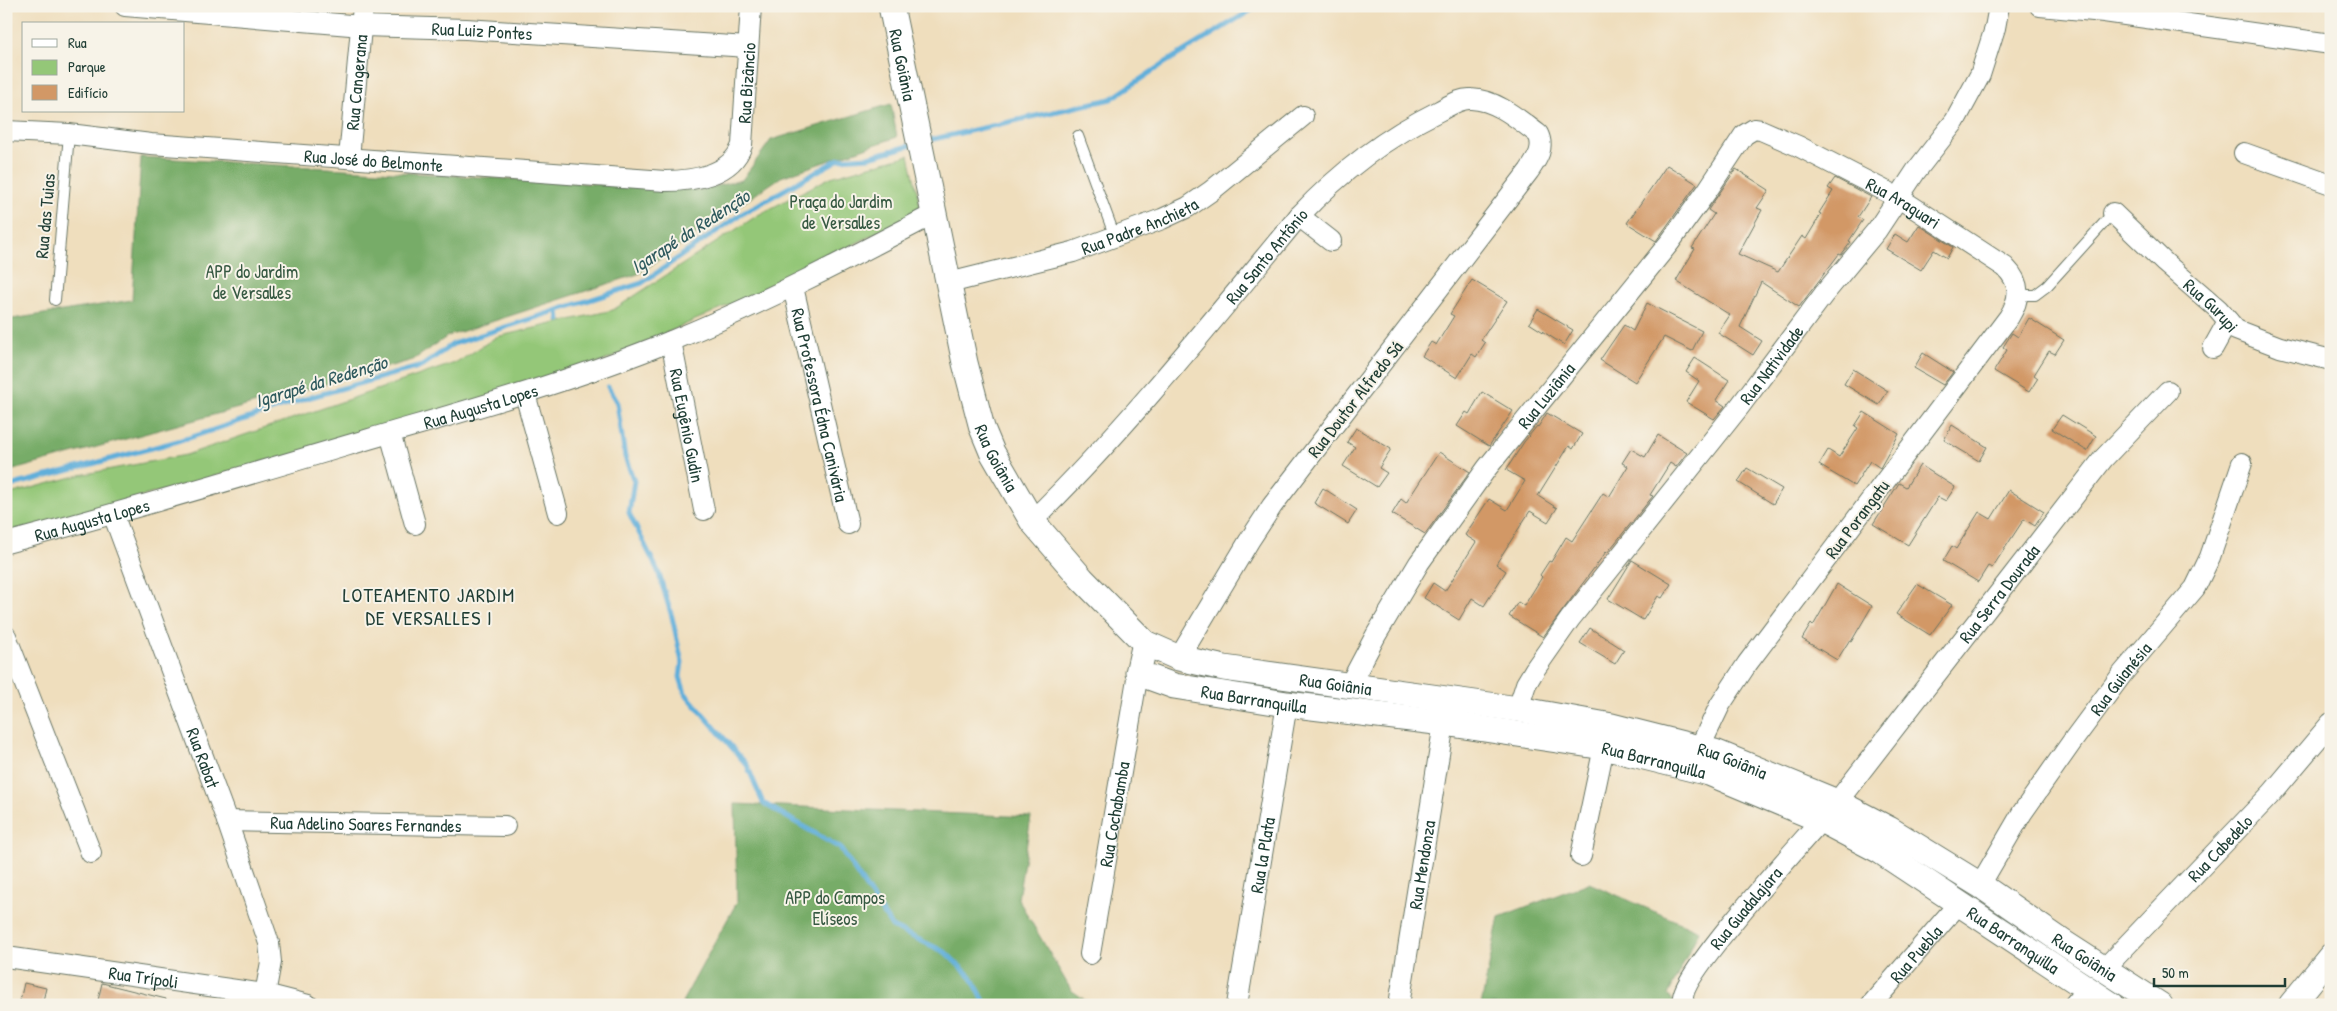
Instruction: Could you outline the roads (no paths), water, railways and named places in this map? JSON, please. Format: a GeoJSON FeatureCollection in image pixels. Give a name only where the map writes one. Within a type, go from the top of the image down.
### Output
{"type":"FeatureCollection","features":[{"type":"Feature","properties":{"kind":"street","name":"Rua Luiz Pontes"},"geometry":{"type":"LineString","coordinates":[[125,6],[362,16],[466,29],[748,46]]}},
{"type":"Feature","properties":{"kind":"street","name":"Rua Bizâncio"},"geometry":{"type":"LineString","coordinates":[[737,158],[742,144],[745,119],[751,6]]}},
{"type":"Feature","properties":{"kind":"street","name":"Rua Goiânia"},"geometry":{"type":"LineString","coordinates":[[891,6],[965,363],[986,438],[1032,521],[1076,573],[1146,643],[1179,658],[1224,668],[1518,709],[1612,726],[1708,757]]}},
{"type":"Feature","properties":{"kind":"street","name":"Rua Natividade"},"geometry":{"type":"LineString","coordinates":[[1518,709],[1526,684],[1570,619],[1740,406],[1824,294],[1877,230],[1916,171],[1955,121],[1969,99],[1987,53],[1998,6]]}},
{"type":"Feature","properties":{"kind":"street"},"geometry":{"type":"LineString","coordinates":[[2040,6],[2193,15],[2331,44]]}},
{"type":"Feature","properties":{"kind":"street","name":"Rua Cangerana"},"geometry":{"type":"LineString","coordinates":[[349,158],[362,16]]}},
{"type":"Feature","properties":{"kind":"street","name":"Rua Santo Antônio"},"geometry":{"type":"LineString","coordinates":[[1032,521],[1084,470],[1116,434],[1299,216],[1329,184],[1356,161],[1395,134],[1463,100],[1484,100],[1505,110],[1538,134],[1541,147]]}},
{"type":"Feature","properties":{"kind":"street","name":"Rua Padre Anchieta"},"geometry":{"type":"LineString","coordinates":[[948,282],[1054,257],[1115,237],[1188,207],[1212,191],[1303,116]]}},
{"type":"Feature","properties":{"kind":"street","name":"Rua Luziânia"},"geometry":{"type":"LineString","coordinates":[[1349,686],[1376,635],[1419,563],[1487,468],[1670,242],[1744,135],[1754,129],[1768,132]]}},
{"type":"Feature","properties":{"kind":"street","name":"Rua José do Belmonte"},"geometry":{"type":"LineString","coordinates":[[6,131],[69,134],[151,144],[677,181],[704,178],[737,158]]}},
{"type":"Feature","properties":{"kind":"street","name":"Rua Araguari"},"geometry":{"type":"LineString","coordinates":[[1768,132],[1899,198],[2006,267],[2013,275],[2019,295]]}},
{"type":"Feature","properties":{"kind":"street","name":"Rua Doutor Alfredo Sá"},"geometry":{"type":"LineString","coordinates":[[1179,658],[1272,506],[1529,172],[1540,154],[1541,147]]}},
{"type":"Feature","properties":{"kind":"street"},"geometry":{"type":"LineString","coordinates":[[2244,153],[2331,184]]}},
{"type":"Feature","properties":{"kind":"street","name":"Rua Gurupi"},"geometry":{"type":"LineString","coordinates":[[2113,213],[2165,263],[2218,309],[2239,332],[2280,347],[2331,360]]}},
{"type":"Feature","properties":{"kind":"street","name":"Rua Augusta Lopes"},"geometry":{"type":"LineString","coordinates":[[6,542],[113,514],[525,394],[671,341],[793,287],[934,214]]}},
{"type":"Feature","properties":{"kind":"street"},"geometry":{"type":"LineString","coordinates":[[1299,216],[1331,241]]}},
{"type":"Feature","properties":{"kind":"street","name":"Rua Professora Édna Canivária"},"geometry":{"type":"LineString","coordinates":[[793,287],[848,524]]}},
{"type":"Feature","properties":{"kind":"street","name":"Rua Porangatu"},"geometry":{"type":"LineString","coordinates":[[1708,757],[1720,705],[1743,670],[2009,317],[2016,306],[2019,295]]}},
{"type":"Feature","properties":{"kind":"street"},"geometry":{"type":"LineString","coordinates":[[2213,348],[2228,321]]}},
{"type":"Feature","properties":{"kind":"street","name":"Rua Eugênio Gudin"},"geometry":{"type":"LineString","coordinates":[[671,341],[704,510]]}},
{"type":"Feature","properties":{"kind":"street","name":"Rua Serra Dourada"},"geometry":{"type":"LineString","coordinates":[[1829,811],[2103,459],[2168,390]]}},
{"type":"Feature","properties":{"kind":"street"},"geometry":{"type":"LineString","coordinates":[[525,394],[558,513]]}},
{"type":"Feature","properties":{"kind":"street"},"geometry":{"type":"LineString","coordinates":[[390,433],[415,524]]}},
{"type":"Feature","properties":{"kind":"street","name":"Rua Guianésia"},"geometry":{"type":"LineString","coordinates":[[1980,885],[2022,813],[2074,739],[2123,673],[2195,588],[2210,557],[2242,463]]}},
{"type":"Feature","properties":{"kind":"street","name":"Rua Rabat"},"geometry":{"type":"LineString","coordinates":[[113,514],[269,943],[271,962],[264,1000]]}},
{"type":"Feature","properties":{"kind":"street"},"geometry":{"type":"LineString","coordinates":[[6,636],[91,853]]}},
{"type":"Feature","properties":{"kind":"street"},"geometry":{"type":"LineString","coordinates":[[1138,673],[1146,643]]}},
{"type":"Feature","properties":{"kind":"street","name":"Rua Barranquilla"},"geometry":{"type":"LineString","coordinates":[[1138,673],[1174,686],[1287,704],[1604,747],[1708,757],[1829,811],[1880,851],[1960,902],[2081,996],[2112,1005]]}},
{"type":"Feature","properties":{"kind":"street","name":"Rua Cochabamba"},"geometry":{"type":"LineString","coordinates":[[1090,954],[1138,673]]}},
{"type":"Feature","properties":{"kind":"street","name":"Rua la Plata"},"geometry":{"type":"LineString","coordinates":[[1237,1005],[1287,704]]}},
{"type":"Feature","properties":{"kind":"street","name":"Rua Cabedelo"},"geometry":{"type":"LineString","coordinates":[[2105,968],[2272,793],[2331,723]]}},
{"type":"Feature","properties":{"kind":"street","name":"Rua Mendonza"},"geometry":{"type":"LineString","coordinates":[[1399,1005],[1444,724]]}},
{"type":"Feature","properties":{"kind":"street"},"geometry":{"type":"LineString","coordinates":[[1581,856],[1604,747]]}},
{"type":"Feature","properties":{"kind":"street","name":"Rua Goiânia"},"geometry":{"type":"LineString","coordinates":[[1829,811],[1896,833],[1980,885],[2064,943],[2160,1005]]}},
{"type":"Feature","properties":{"kind":"street","name":"Rua Guadalajara"},"geometry":{"type":"LineString","coordinates":[[1684,1005],[1682,998],[1684,992],[1697,969],[1723,935],[1829,811]]}},
{"type":"Feature","properties":{"kind":"street","name":"Rua Adelino Soares Fernandes"},"geometry":{"type":"LineString","coordinates":[[226,821],[505,826]]}},
{"type":"Feature","properties":{"kind":"street","name":"Rua Puebla"},"geometry":{"type":"LineString","coordinates":[[1871,1005],[1960,902]]}},
{"type":"Feature","properties":{"kind":"street"},"geometry":{"type":"LineString","coordinates":[[2291,1005],[2331,956]]}},
{"type":"Feature","properties":{"kind":"street","name":"Rua Trípoli"},"geometry":{"type":"LineString","coordinates":[[6,957],[264,1000],[308,1005]]}},
{"type":"Feature","properties":{"kind":"lane","name":"Rua das Tuias"},"geometry":{"type":"LineString","coordinates":[[55,300],[69,134]]}},
{"type":"Feature","properties":{"kind":"lane"},"geometry":{"type":"LineString","coordinates":[[1078,136],[1115,237]]}},
{"type":"Feature","properties":{"kind":"lane"},"geometry":{"type":"LineString","coordinates":[[2019,295],[2035,295],[2048,286],[2113,213]]}},
{"type":"Feature","properties":{"kind":"waterway","name":"Igarapé da Redenção"},"geometry":{"type":"LineString","coordinates":[[925,141],[1111,99],[1163,64],[1258,6]]}},
{"type":"Feature","properties":{"kind":"waterway","name":"Igarapé da Redenção"},"geometry":{"type":"LineString","coordinates":[[6,487],[189,438],[311,397],[422,366],[453,344],[642,283],[740,215],[839,159],[869,157],[912,145]]}},
{"type":"Feature","properties":{"kind":"waterway"},"geometry":{"type":"LineString","coordinates":[[558,311],[559,320]]}},
{"type":"Feature","properties":{"kind":"waterway"},"geometry":{"type":"LineString","coordinates":[[608,387],[617,403],[625,457],[634,481],[629,513],[658,571],[672,617],[682,662],[680,677],[685,693],[747,765],[763,803],[840,848],[892,927],[945,952],[972,978],[986,1005]]}},
{"type":"Feature","properties":{"kind":"district","name":"LOTEAMENTO JARDIM DE VERSALLES I"},"geometry":{"type":"Point","coordinates":[429,606]}},
{"type":"Feature","properties":{"kind":"park label","name":"Praça do Jardim de Versalles"},"geometry":{"type":"Point","coordinates":[841,211]}},
{"type":"Feature","properties":{"kind":"park label","name":"APP do Jardim de Versalles"},"geometry":{"type":"Point","coordinates":[252,281]}},
{"type":"Feature","properties":{"kind":"park label","name":"APP do Campos Elíseos"},"geometry":{"type":"Point","coordinates":[835,908]}}]}
